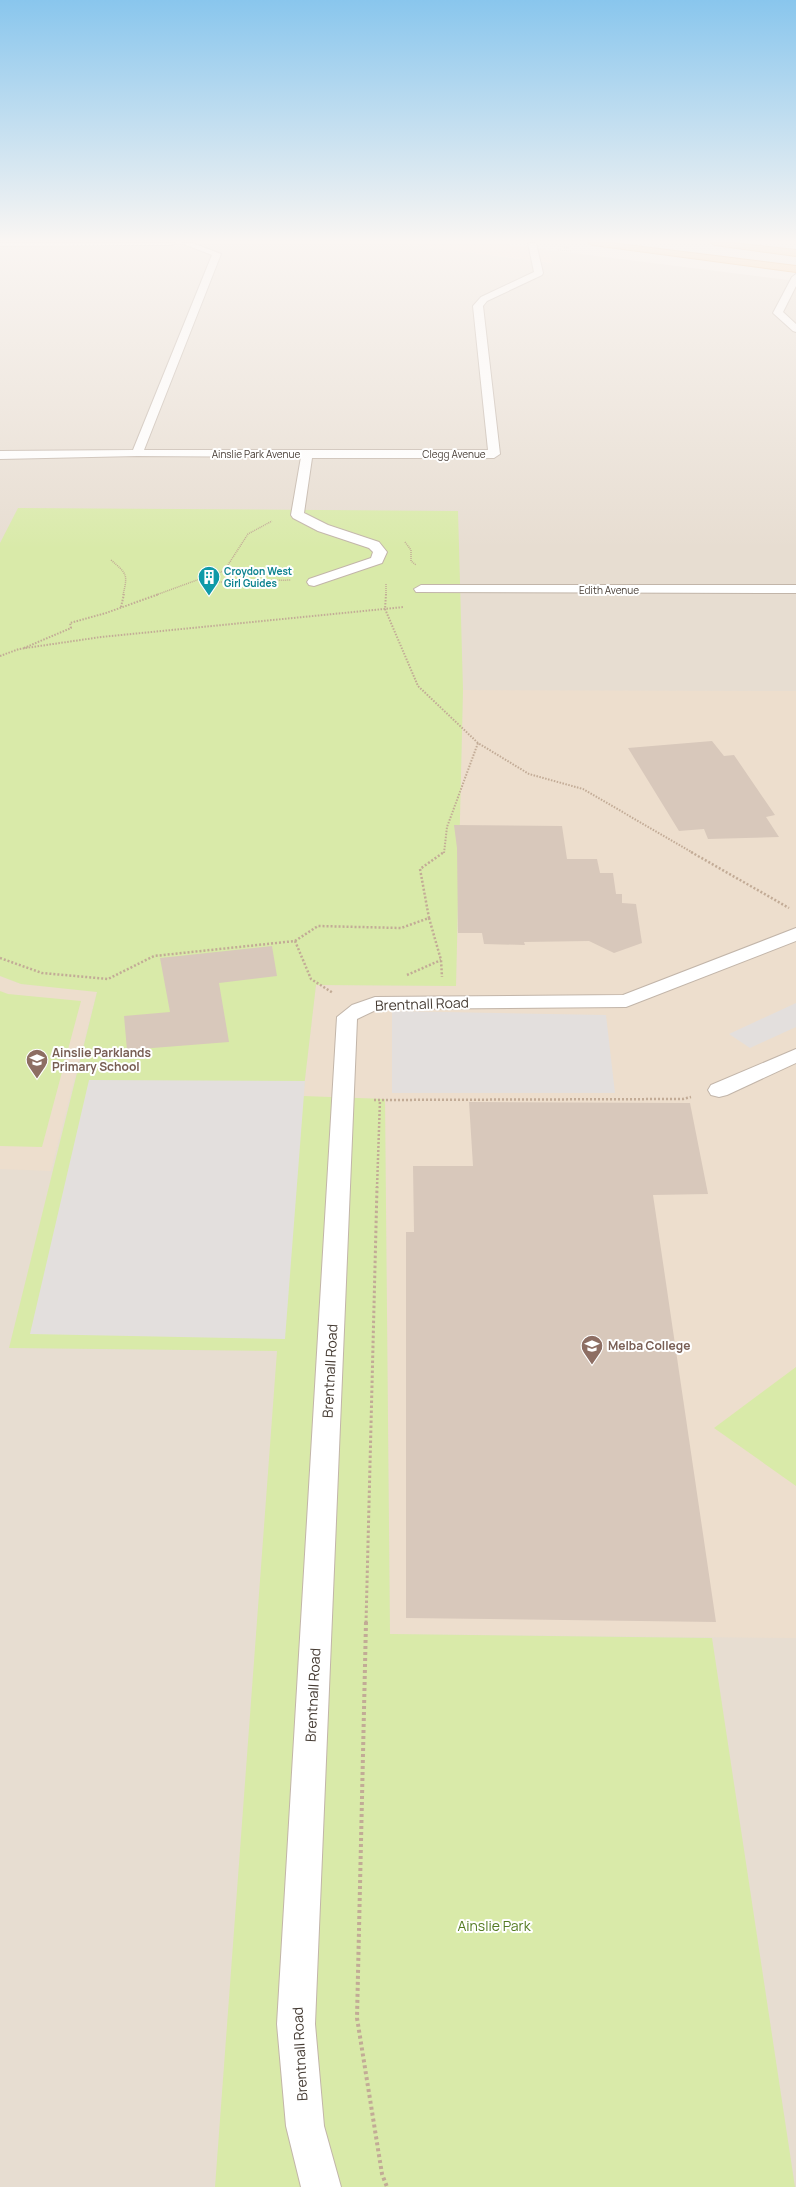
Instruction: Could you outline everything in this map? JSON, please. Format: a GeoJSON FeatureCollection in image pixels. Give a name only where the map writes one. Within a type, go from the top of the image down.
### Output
{"type":"FeatureCollection","features":[{"type":"Feature","properties":{"kind":"street"},"geometry":{"type":"LineString","coordinates":[[137,453],[180,345]]}},
{"type":"Feature","properties":{"kind":"street","name":"Clegg Avenue"},"geometry":{"type":"LineString","coordinates":[[307,454],[494,454],[482,345]]}},
{"type":"Feature","properties":{"kind":"street","name":"Ainslie Park Avenue"},"geometry":{"type":"LineString","coordinates":[[0,455],[137,453],[307,454],[298,515],[323,528],[374,546],[380,552],[377,560],[314,582]]}},
{"type":"Feature","properties":{"kind":"street","name":"Edith Avenue"},"geometry":{"type":"LineString","coordinates":[[421,589],[796,590]]}},
{"type":"Feature","properties":{"kind":"street","name":"Brentnall Road"},"geometry":{"type":"LineString","coordinates":[[321,2187],[305,2126],[296,2024],[334,1299],[341,1100],[347,1017],[359,1009],[375,1003],[626,1001],[793,921]]}},
{"type":"Feature","properties":{"kind":"street"},"geometry":{"type":"LineString","coordinates":[[719,1090],[796,1055]]}},
{"type":"Feature","properties":{"kind":"path"},"geometry":{"type":"LineString","coordinates":[[111,560],[125,572],[127,577],[121,607]]}},
{"type":"Feature","properties":{"kind":"path"},"geometry":{"type":"LineString","coordinates":[[366,565],[386,575],[385,609],[418,686],[478,743],[530,774],[583,789],[793,921]]}},
{"type":"Feature","properties":{"kind":"path"},"geometry":{"type":"LineString","coordinates":[[0,656],[19,650],[71,628],[70,623],[121,607],[208,576],[220,582],[287,580],[314,582]]}},
{"type":"Feature","properties":{"kind":"path"},"geometry":{"type":"LineString","coordinates":[[19,650],[101,637],[409,607]]}},
{"type":"Feature","properties":{"kind":"path"},"geometry":{"type":"LineString","coordinates":[[443,1003],[441,960],[429,918],[420,869],[444,853],[447,827],[478,743]]}},
{"type":"Feature","properties":{"kind":"path"},"geometry":{"type":"LineString","coordinates":[[0,958],[42,972],[108,979],[154,956],[296,941],[318,926],[402,928],[429,918]]}},
{"type":"Feature","properties":{"kind":"path"},"geometry":{"type":"LineString","coordinates":[[296,941],[311,979],[359,1009]]}},
{"type":"Feature","properties":{"kind":"path"},"geometry":{"type":"LineString","coordinates":[[341,1100],[683,1099],[719,1090]]}},
{"type":"Feature","properties":{"kind":"path"},"geometry":{"type":"LineString","coordinates":[[380,1100],[371,1380],[357,2018],[382,2174],[387,2187]]}},
{"type":"Feature","properties":{"kind":"shaded area"},"geometry":{"type":"Polygon","coordinates":[[[0,345],[796,345],[796,2187],[0,2187],[0,345]]]}},
{"type":"Feature","properties":{"kind":"shaded area","name":"Melba College"},"geometry":{"type":"Polygon","coordinates":[[[463,690],[796,691],[796,1638],[390,1634],[385,1099],[303,1097],[316,985],[456,986],[463,690]]]}},
{"type":"Feature","properties":{"kind":"shaded area","name":"Ainslie Parklands Primary School"},"geometry":{"type":"Polygon","coordinates":[[[0,976],[21,984],[97,991],[51,1171],[0,1169],[0,976]]]}},
{"type":"Feature","properties":{"kind":"shaded area"},"geometry":{"type":"Polygon","coordinates":[[[796,1003],[796,1027],[750,1048],[729,1034],[796,1003]]]}},
{"type":"Feature","properties":{"kind":"shaded area"},"geometry":{"type":"Polygon","coordinates":[[[392,1011],[606,1015],[615,1093],[392,1093],[392,1011]]]}},
{"type":"Feature","properties":{"kind":"shaded area"},"geometry":{"type":"Polygon","coordinates":[[[89,1080],[305,1081],[285,1339],[30,1334],[89,1080]]]}},
{"type":"Feature","properties":{"kind":"green space","name":"Ainslie Park"},"geometry":{"type":"Polygon","coordinates":[[[18,508],[458,511],[463,690],[456,986],[316,985],[303,1096],[385,1099],[390,1634],[712,1638],[795,2187],[215,2187],[277,1351],[9,1348],[97,992],[21,984],[0,976],[0,543],[18,508]]]}},
{"type":"Feature","properties":{"kind":"green space","name":"Ainslie Parklands Primary School"},"geometry":{"type":"Polygon","coordinates":[[[0,991],[8,994],[81,1001],[42,1147],[0,1146],[0,991]]]}},
{"type":"Feature","properties":{"kind":"green space"},"geometry":{"type":"Polygon","coordinates":[[[796,1367],[796,1486],[714,1428],[796,1367]]]}},
{"type":"Feature","properties":{"kind":"building"},"geometry":{"type":"Polygon","coordinates":[[[712,741],[724,756],[734,755],[775,815],[766,817],[779,837],[708,839],[704,829],[679,831],[628,748],[712,741]]]}},
{"type":"Feature","properties":{"kind":"building"},"geometry":{"type":"Polygon","coordinates":[[[454,825],[562,826],[567,859],[597,859],[600,873],[613,873],[616,894],[622,894],[622,903],[636,904],[642,943],[614,953],[589,941],[524,942],[525,945],[484,944],[482,933],[458,933],[457,848],[454,825]]]}},
{"type":"Feature","properties":{"kind":"building"},"geometry":{"type":"Polygon","coordinates":[[[272,946],[277,976],[219,983],[229,1042],[127,1050],[124,1016],[170,1012],[160,958],[272,946]]]}},
{"type":"Feature","properties":{"kind":"building"},"geometry":{"type":"Polygon","coordinates":[[[469,1102],[690,1103],[708,1194],[653,1195],[716,1622],[406,1618],[406,1232],[414,1232],[413,1166],[473,1166],[469,1102]]]}},
{"type":"Feature","properties":{"kind":"place","name":"Croydon West Girl Guides"},"geometry":{"type":"Point","coordinates":[209,596]}},
{"type":"Feature","properties":{"kind":"place","name":"Ainslie Parklands Primary School"},"geometry":{"type":"Point","coordinates":[37,1080]}},
{"type":"Feature","properties":{"kind":"place","name":"Melba College"},"geometry":{"type":"Point","coordinates":[592,1366]}}]}
